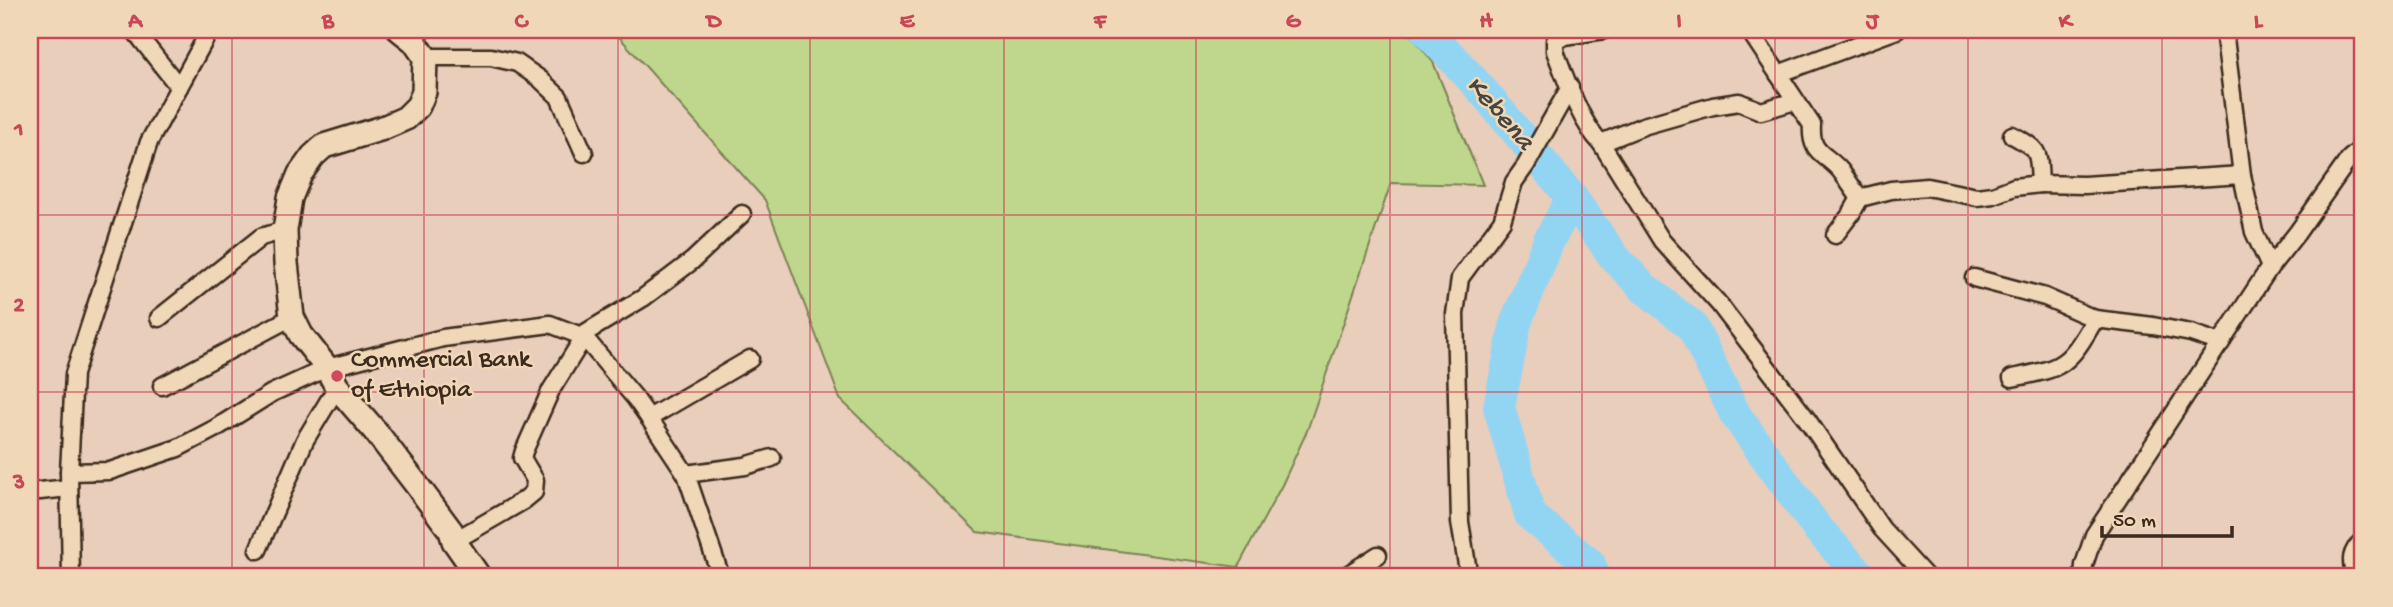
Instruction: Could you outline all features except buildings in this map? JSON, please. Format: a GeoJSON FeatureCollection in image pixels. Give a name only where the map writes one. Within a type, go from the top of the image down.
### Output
{"type":"FeatureCollection","features":[{"type":"Feature","properties":{"kind":"main road"},"geometry":{"type":"LineString","coordinates":[[400,30],[414,41],[425,57],[424,92],[418,106],[406,118],[324,146],[300,174],[290,198],[285,230],[292,317],[301,335],[332,377],[451,531],[454,541],[479,577]]}},
{"type":"Feature","properties":{"kind":"street"},"geometry":{"type":"LineString","coordinates":[[134,30],[179,86]]}},
{"type":"Feature","properties":{"kind":"street"},"geometry":{"type":"LineString","coordinates":[[71,577],[69,480],[74,374],[149,142],[210,30]]}},
{"type":"Feature","properties":{"kind":"street"},"geometry":{"type":"LineString","coordinates":[[1604,30],[1565,36],[1555,41],[1555,51],[1595,137],[1662,241],[1719,304],[1806,418],[1882,529],[1926,577]]}},
{"type":"Feature","properties":{"kind":"street"},"geometry":{"type":"LineString","coordinates":[[1749,30],[1812,125],[1811,137],[1816,149],[1839,169],[1860,198]]}},
{"type":"Feature","properties":{"kind":"street"},"geometry":{"type":"LineString","coordinates":[[1778,74],[1897,30]]}},
{"type":"Feature","properties":{"kind":"street"},"geometry":{"type":"LineString","coordinates":[[2224,30],[2242,175],[2254,232],[2270,267]]}},
{"type":"Feature","properties":{"kind":"street"},"geometry":{"type":"LineString","coordinates":[[425,57],[491,57],[517,63],[559,97],[584,153]]}},
{"type":"Feature","properties":{"kind":"street"},"geometry":{"type":"LineString","coordinates":[[1469,577],[1460,522],[1455,314],[1460,278],[1502,221],[1514,182],[1570,87]]}},
{"type":"Feature","properties":{"kind":"street"},"geometry":{"type":"LineString","coordinates":[[1601,143],[1643,126],[1713,106],[1739,102],[1761,111],[1795,101]]}},
{"type":"Feature","properties":{"kind":"street"},"geometry":{"type":"LineString","coordinates":[[2012,135],[2031,145],[2038,153],[2040,184]]}},
{"type":"Feature","properties":{"kind":"street"},"geometry":{"type":"LineString","coordinates":[[2083,577],[2094,535],[2270,267],[2349,159],[2363,147]]}},
{"type":"Feature","properties":{"kind":"street"},"geometry":{"type":"LineString","coordinates":[[1835,235],[1860,198],[1891,190],[1927,187],[1977,197],[1993,195],[2014,187],[2040,184],[2084,186],[2242,175]]}},
{"type":"Feature","properties":{"kind":"street"},"geometry":{"type":"LineString","coordinates":[[454,541],[534,492],[535,480],[522,458],[524,451],[551,390],[582,337],[653,291],[692,261],[741,214]]}},
{"type":"Feature","properties":{"kind":"street"},"geometry":{"type":"LineString","coordinates":[[159,318],[261,237],[285,230]]}},
{"type":"Feature","properties":{"kind":"street"},"geometry":{"type":"LineString","coordinates":[[1975,278],[2045,297],[2095,319],[2191,333],[2221,343]]}},
{"type":"Feature","properties":{"kind":"street"},"geometry":{"type":"LineString","coordinates":[[162,386],[292,317]]}},
{"type":"Feature","properties":{"kind":"street"},"geometry":{"type":"LineString","coordinates":[[2012,379],[2046,371],[2066,362],[2080,345],[2095,319]]}},
{"type":"Feature","properties":{"kind":"street"},"geometry":{"type":"LineString","coordinates":[[30,492],[110,471],[178,448],[272,393],[332,377],[443,338],[550,324],[582,337],[649,418],[686,474],[721,577]]}},
{"type":"Feature","properties":{"kind":"street"},"geometry":{"type":"LineString","coordinates":[[649,418],[750,359]]}},
{"type":"Feature","properties":{"kind":"street"},"geometry":{"type":"LineString","coordinates":[[258,550],[332,377]]}},
{"type":"Feature","properties":{"kind":"street"},"geometry":{"type":"LineString","coordinates":[[686,474],[746,466],[772,458]]}},
{"type":"Feature","properties":{"kind":"street"},"geometry":{"type":"LineString","coordinates":[[2355,577],[2350,558],[2363,540]]}},
{"type":"Feature","properties":{"kind":"street"},"geometry":{"type":"LineString","coordinates":[[1345,577],[1378,555]]}},
{"type":"Feature","properties":{"kind":"green space"},"geometry":{"type":"Polygon","coordinates":[[[613,30],[1407,30],[1433,62],[1483,185],[1391,183],[1307,431],[1282,485],[1238,567],[977,532],[840,399],[765,200],[613,30]]]}},
{"type":"Feature","properties":{"kind":"waterway","name":"Kebena"},"geometry":{"type":"LineString","coordinates":[[1426,30],[1481,89],[1572,198],[1615,258],[1643,287],[1692,326],[1735,414],[1817,528],[1862,577]]}},
{"type":"Feature","properties":{"kind":"waterway"},"geometry":{"type":"LineString","coordinates":[[1572,198],[1549,240],[1516,322],[1499,407],[1530,515],[1590,564],[1595,577]]}},
{"type":"Feature","properties":{"kind":"place","name":"Commercial Bank of Ethiopia"},"geometry":{"type":"Point","coordinates":[337,376]}}]}
